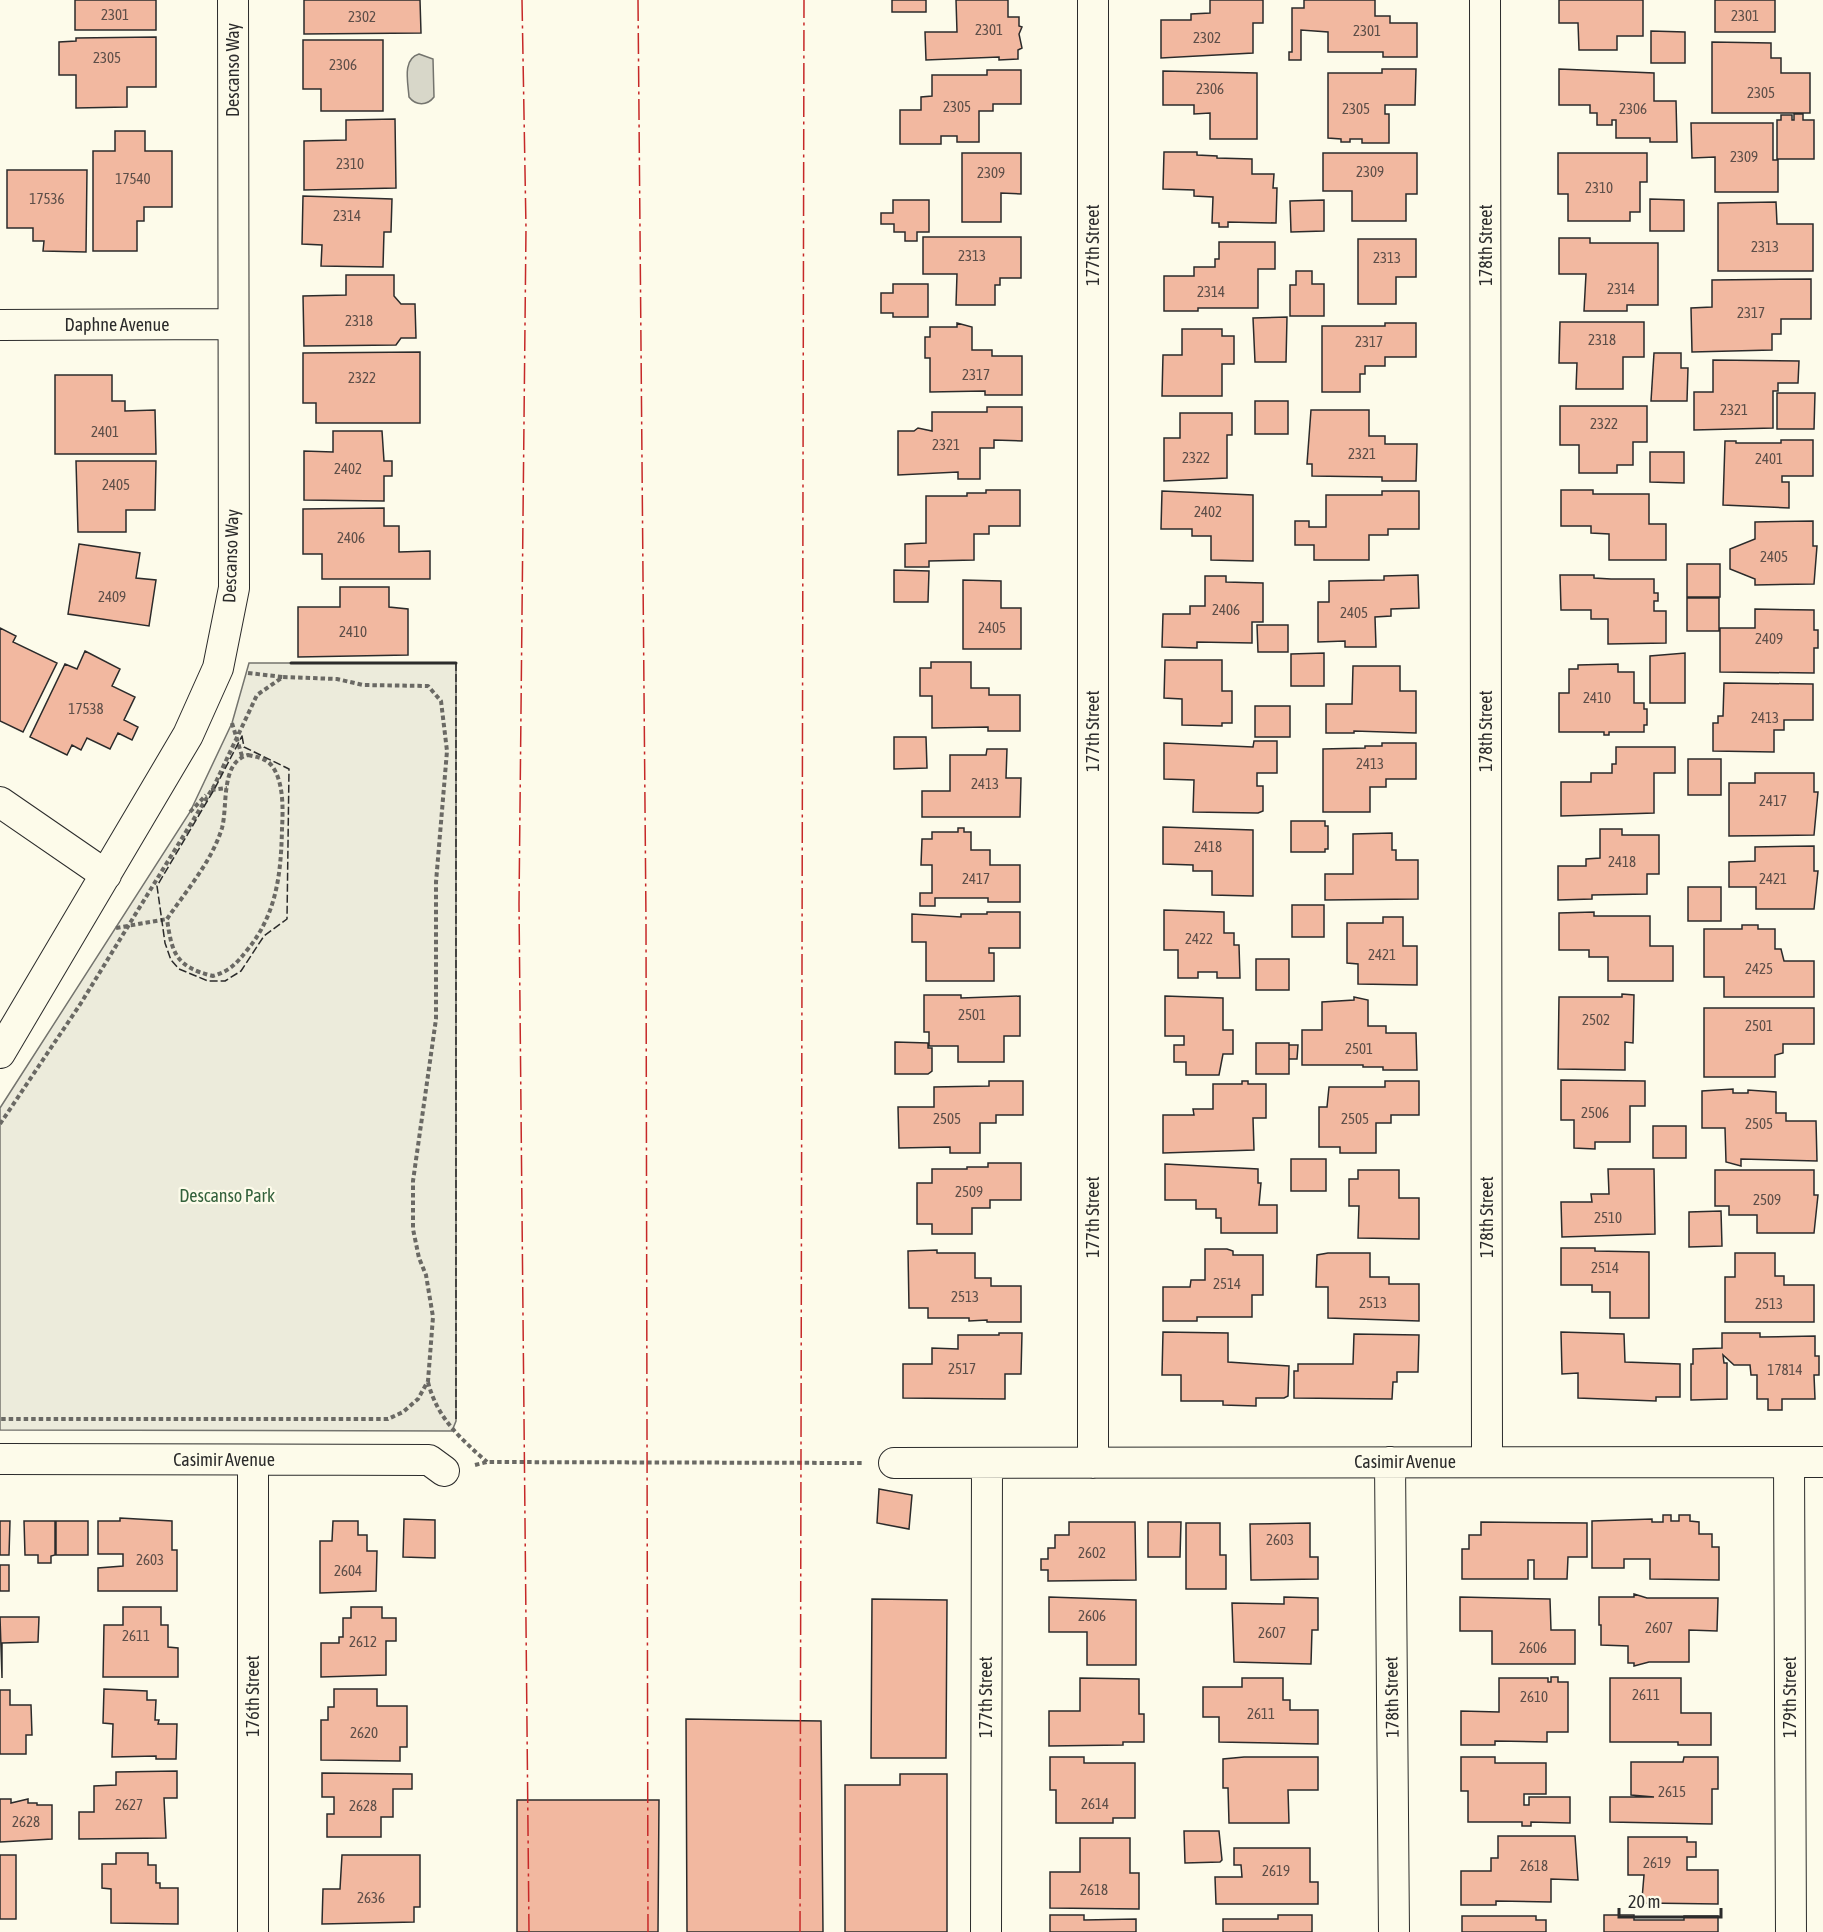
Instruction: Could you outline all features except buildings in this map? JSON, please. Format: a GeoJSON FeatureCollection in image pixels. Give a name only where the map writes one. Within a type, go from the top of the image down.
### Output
{"type":"FeatureCollection","features":[{"type":"Feature","properties":{"kind":"street","name":"Descanso Way"},"geometry":{"type":"LineString","coordinates":[[0,1053],[188,735],[218,668],[234,588],[233,0]]}},
{"type":"Feature","properties":{"kind":"street","name":"177th Street"},"geometry":{"type":"LineString","coordinates":[[1093,0],[1093,1462]]}},
{"type":"Feature","properties":{"kind":"street","name":"178th Street"},"geometry":{"type":"LineString","coordinates":[[1485,0],[1487,1462]]}},
{"type":"Feature","properties":{"kind":"street","name":"Daphne Avenue"},"geometry":{"type":"LineString","coordinates":[[0,325],[233,324]]}},
{"type":"Feature","properties":{"kind":"street"},"geometry":{"type":"LineString","coordinates":[[0,802],[106,875]]}},
{"type":"Feature","properties":{"kind":"street","name":"Casimir Avenue"},"geometry":{"type":"LineString","coordinates":[[0,1459],[429,1460],[444,1471]]}},
{"type":"Feature","properties":{"kind":"street","name":"176th Street"},"geometry":{"type":"LineString","coordinates":[[253,1460],[253,1932]]}},
{"type":"Feature","properties":{"kind":"street","name":"Casimir Avenue"},"geometry":{"type":"LineString","coordinates":[[894,1462],[1823,1462]]}},
{"type":"Feature","properties":{"kind":"street","name":"177th Street"},"geometry":{"type":"LineString","coordinates":[[986,1932],[987,1462]]}},
{"type":"Feature","properties":{"kind":"street","name":"178th Street"},"geometry":{"type":"LineString","coordinates":[[1390,1462],[1394,1932]]}},
{"type":"Feature","properties":{"kind":"street","name":"179th Street"},"geometry":{"type":"LineString","coordinates":[[1789,1462],[1791,1932]]}},
{"type":"Feature","properties":{"kind":"path"},"geometry":{"type":"LineString","coordinates":[[248,673],[337,679],[363,685],[428,686],[441,701],[445,719],[447,751],[436,882],[436,1019],[413,1181],[413,1229],[419,1258],[426,1275],[433,1317],[428,1381],[433,1402],[453,1431],[487,1462]]}},
{"type":"Feature","properties":{"kind":"path"},"geometry":{"type":"LineString","coordinates":[[0,1124],[81,1003],[212,788],[257,695],[283,677]]}},
{"type":"Feature","properties":{"kind":"path"},"geometry":{"type":"LineString","coordinates":[[232,723],[242,756]]}},
{"type":"Feature","properties":{"kind":"path"},"geometry":{"type":"LineString","coordinates":[[242,756],[265,759],[273,766],[283,810],[282,865],[275,900],[258,937],[232,969],[213,976],[184,965],[176,956],[171,945],[167,920],[207,860],[221,830],[226,788],[233,765],[242,756]]}},
{"type":"Feature","properties":{"kind":"path"},"geometry":{"type":"LineString","coordinates":[[190,812],[212,788],[226,788]]}},
{"type":"Feature","properties":{"kind":"path"},"geometry":{"type":"LineString","coordinates":[[116,928],[167,920]]}},
{"type":"Feature","properties":{"kind":"path"},"geometry":{"type":"LineString","coordinates":[[0,1419],[388,1419],[403,1412],[418,1399],[428,1381]]}},
{"type":"Feature","properties":{"kind":"path"},"geometry":{"type":"LineString","coordinates":[[444,1471],[487,1462],[894,1462]]}},
{"type":"Feature","properties":{"kind":"green space","name":"Descanso Park"},"geometry":{"type":"Polygon","coordinates":[[[249,663],[456,663],[456,1421],[452,1431],[0,1430],[0,1108],[190,812],[232,723],[249,663]]]}},
{"type":"Feature","properties":{"kind":"shaded area"},"geometry":{"type":"Polygon","coordinates":[[[419,54],[433,59],[434,97],[422,104],[409,97],[407,78],[410,61],[419,54]]]}},
{"type":"Feature","properties":{"kind":"fence"},"geometry":{"type":"LineString","coordinates":[[456,663],[456,1421]]}},
{"type":"Feature","properties":{"kind":"fence"},"geometry":{"type":"LineString","coordinates":[[242,736],[244,747],[289,769],[287,919],[264,936],[241,971],[225,981],[208,981],[179,969],[171,960],[165,943],[157,886],[215,788],[242,736]]}},
{"type":"Feature","properties":{"kind":"wall"},"geometry":{"type":"LineString","coordinates":[[291,663],[456,663]]}},
{"type":"Feature","properties":{"kind":"power"},"geometry":{"type":"LineString","coordinates":[[522,0],[526,228],[519,904],[529,1932]]}},
{"type":"Feature","properties":{"kind":"power"},"geometry":{"type":"LineString","coordinates":[[638,0],[646,921],[648,1932]]}},
{"type":"Feature","properties":{"kind":"power"},"geometry":{"type":"LineString","coordinates":[[800,1932],[804,0]]}}]}
